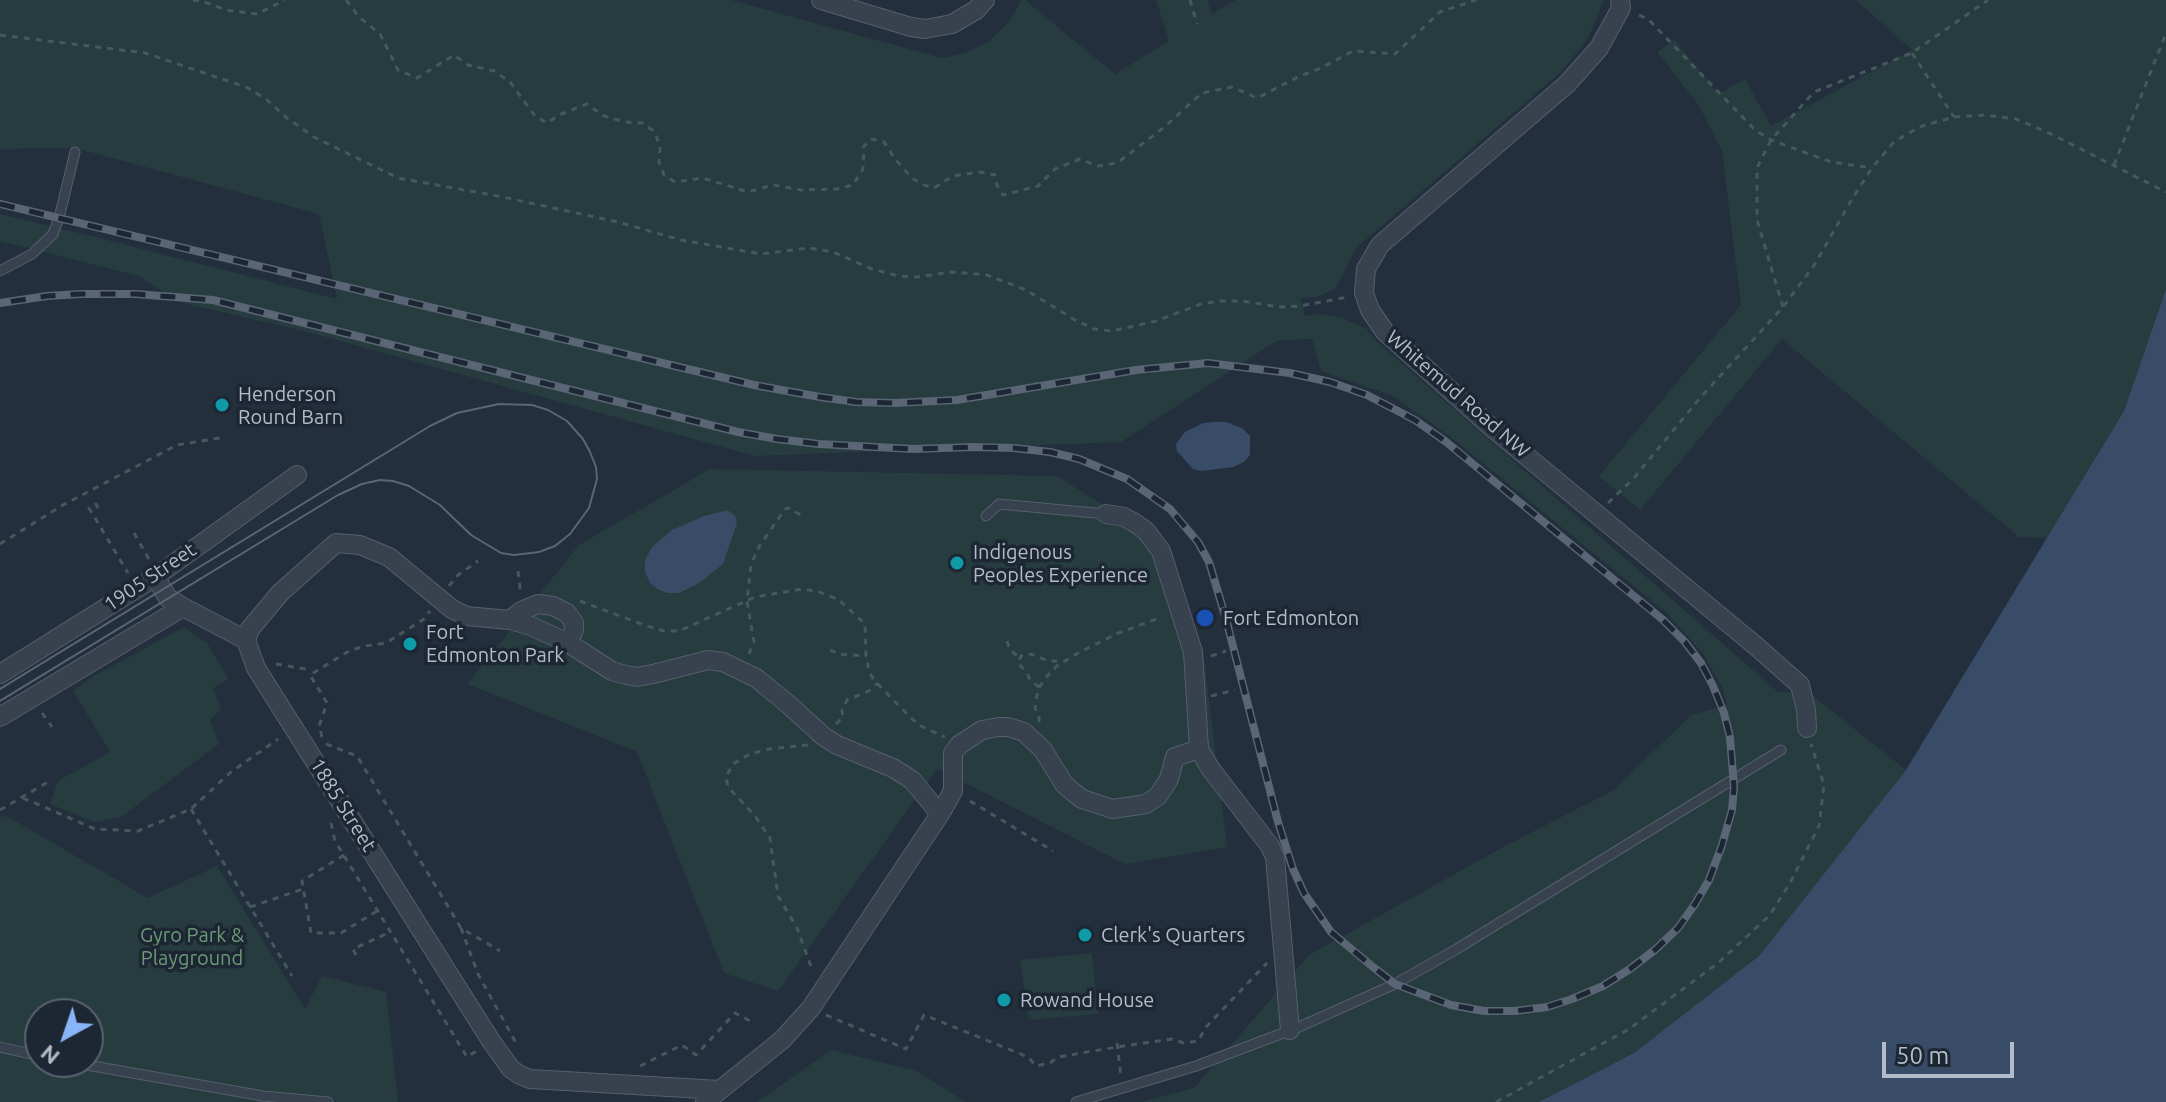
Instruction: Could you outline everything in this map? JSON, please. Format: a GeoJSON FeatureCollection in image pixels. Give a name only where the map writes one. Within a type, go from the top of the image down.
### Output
{"type":"FeatureCollection","features":[{"type":"Feature","properties":{"kind":"street"},"geometry":{"type":"LineString","coordinates":[[821,0],[925,29],[965,18],[985,0]]}},
{"type":"Feature","properties":{"kind":"street"},"geometry":{"type":"LineString","coordinates":[[1364,293],[1366,269],[1380,245],[1567,84],[1599,48],[1621,4]]}},
{"type":"Feature","properties":{"kind":"street","name":"Whitemud Road NW"},"geometry":{"type":"LineString","coordinates":[[1364,293],[1370,310],[1385,332],[1490,426],[1800,685],[1807,728]]}},
{"type":"Feature","properties":{"kind":"street","name":"1905 Street"},"geometry":{"type":"LineString","coordinates":[[0,674],[297,475]]}},
{"type":"Feature","properties":{"kind":"street"},"geometry":{"type":"LineString","coordinates":[[1106,514],[1124,517],[1135,523],[1161,551],[1193,652],[1199,749],[1275,857],[1290,1030]]}},
{"type":"Feature","properties":{"kind":"street"},"geometry":{"type":"LineString","coordinates":[[153,569],[168,598],[246,640],[250,629],[280,593],[336,543],[360,545],[389,557],[439,599],[466,616],[510,620],[531,626],[568,643],[612,671],[637,677],[708,660],[723,662],[756,678],[837,745],[893,768],[912,780],[940,814]]}},
{"type":"Feature","properties":{"kind":"street"},"geometry":{"type":"LineString","coordinates":[[510,620],[538,604],[553,606],[567,613],[574,623],[568,643]]}},
{"type":"Feature","properties":{"kind":"street","name":"1905 Street"},"geometry":{"type":"LineString","coordinates":[[0,717],[183,607]]}},
{"type":"Feature","properties":{"kind":"street","name":"1885 Street"},"geometry":{"type":"LineString","coordinates":[[246,640],[253,661],[511,1069],[530,1079],[712,1096]]}},
{"type":"Feature","properties":{"kind":"street"},"geometry":{"type":"LineString","coordinates":[[712,1096],[782,1040],[816,1001],[953,791],[953,753],[959,745],[982,730],[1008,727],[1024,732],[1043,750],[1064,784],[1073,792],[1082,799],[1113,809],[1146,804],[1158,796],[1169,779],[1175,757],[1199,749]]}},
{"type":"Feature","properties":{"kind":"lane"},"geometry":{"type":"LineString","coordinates":[[0,271],[32,254],[53,234],[75,152]]}},
{"type":"Feature","properties":{"kind":"lane"},"geometry":{"type":"LineString","coordinates":[[986,516],[999,504],[1106,514]]}},
{"type":"Feature","properties":{"kind":"lane"},"geometry":{"type":"LineString","coordinates":[[1076,1102],[1196,1066],[1290,1030],[1395,984],[1781,750]]}},
{"type":"Feature","properties":{"kind":"lane"},"geometry":{"type":"LineString","coordinates":[[0,1047],[24,1052]]}},
{"type":"Feature","properties":{"kind":"lane"},"geometry":{"type":"LineString","coordinates":[[104,1068],[263,1096],[328,1102]]}},
{"type":"Feature","properties":{"kind":"path"},"geometry":{"type":"LineString","coordinates":[[193,0],[226,10],[257,14],[285,0]]}},
{"type":"Feature","properties":{"kind":"path"},"geometry":{"type":"LineString","coordinates":[[346,0],[359,17],[380,34],[398,70],[417,78],[454,55],[468,65],[494,71],[510,82],[535,116],[547,123],[587,104],[604,116],[642,123],[655,132],[664,175],[675,182],[703,178],[748,192],[773,185],[802,190],[837,189],[853,185],[863,169],[864,146],[871,139],[884,142],[903,168],[921,184],[934,188],[953,176],[980,172],[995,175],[1003,195],[1038,186],[1055,169],[1080,159],[1098,166],[1117,163],[1202,93],[1232,87],[1257,98],[1353,51],[1395,54],[1440,12],[1476,0]]}},
{"type":"Feature","properties":{"kind":"path"},"geometry":{"type":"LineString","coordinates":[[1190,0],[1197,24]]}},
{"type":"Feature","properties":{"kind":"path"},"geometry":{"type":"LineString","coordinates":[[1783,307],[1757,220],[1757,168],[1771,140],[1814,92],[1912,53],[1988,0]]}},
{"type":"Feature","properties":{"kind":"path"},"geometry":{"type":"LineString","coordinates":[[1621,4],[1649,20],[1755,130],[1771,140],[1831,162],[1872,168]]}},
{"type":"Feature","properties":{"kind":"path"},"geometry":{"type":"LineString","coordinates":[[2114,165],[2166,33]]}},
{"type":"Feature","properties":{"kind":"path"},"geometry":{"type":"LineString","coordinates":[[0,35],[145,53],[246,87],[314,137],[398,178],[498,196],[618,222],[681,240],[761,254],[809,248],[833,252],[872,269],[899,276],[952,272],[987,275],[1026,290],[1094,329],[1112,331],[1156,321],[1201,304],[1221,301],[1300,306],[1364,293]]}},
{"type":"Feature","properties":{"kind":"path"},"geometry":{"type":"LineString","coordinates":[[1912,53],[1954,117]]}},
{"type":"Feature","properties":{"kind":"path"},"geometry":{"type":"LineString","coordinates":[[1597,514],[1634,478],[1700,398],[1783,307],[1815,264],[1872,168],[1893,143],[1907,134],[1930,123],[1954,117],[1985,115],[2016,119],[2164,192]]}},
{"type":"Feature","properties":{"kind":"path"},"geometry":{"type":"LineString","coordinates":[[0,544],[63,505],[177,445],[220,438]]}},
{"type":"Feature","properties":{"kind":"path"},"geometry":{"type":"LineString","coordinates":[[98,508],[96,504],[89,508],[128,573]]}},
{"type":"Feature","properties":{"kind":"path"},"geometry":{"type":"LineString","coordinates":[[723,662],[747,657],[753,648],[754,634],[747,601],[751,564],[760,545],[785,509],[790,508],[802,516]]}},
{"type":"Feature","properties":{"kind":"path"},"geometry":{"type":"LineString","coordinates":[[134,533],[153,569]]}},
{"type":"Feature","properties":{"kind":"path"},"geometry":{"type":"LineString","coordinates":[[478,561],[458,575],[424,619],[386,643],[349,651],[310,675],[327,703],[319,726],[326,745],[357,756],[461,928],[478,974],[516,1043]]}},
{"type":"Feature","properties":{"kind":"path"},"geometry":{"type":"LineString","coordinates":[[518,571],[520,588],[534,591]]}},
{"type":"Feature","properties":{"kind":"path"},"geometry":{"type":"LineString","coordinates":[[576,599],[664,631],[679,631],[755,597],[802,589],[828,595],[847,606],[865,624],[869,671],[897,706],[919,725],[959,745]]}},
{"type":"Feature","properties":{"kind":"path"},"geometry":{"type":"LineString","coordinates":[[1031,738],[1039,725],[1035,708],[1039,687],[1047,676],[1065,661],[1116,634],[1181,611]]}},
{"type":"Feature","properties":{"kind":"path"},"geometry":{"type":"LineString","coordinates":[[1007,641],[1010,650],[1020,658]]}},
{"type":"Feature","properties":{"kind":"path"},"geometry":{"type":"LineString","coordinates":[[830,650],[838,654],[866,656]]}},
{"type":"Feature","properties":{"kind":"path"},"geometry":{"type":"LineString","coordinates":[[1210,656],[1226,651]]}},
{"type":"Feature","properties":{"kind":"path"},"geometry":{"type":"LineString","coordinates":[[1039,687],[1020,667],[1020,658],[1031,654],[1048,661],[1065,661]]}},
{"type":"Feature","properties":{"kind":"path"},"geometry":{"type":"LineString","coordinates":[[253,661],[306,669],[309,674]]}},
{"type":"Feature","properties":{"kind":"path"},"geometry":{"type":"LineString","coordinates":[[878,683],[869,691],[847,700],[843,705],[843,717],[818,741],[750,754],[733,764],[726,777],[728,787],[755,816],[770,838],[778,896],[797,928],[816,1001],[906,1049],[924,1015],[1028,1057],[1036,1066],[1050,1063],[1058,1057],[1117,1045],[1172,1039],[1184,1043],[1198,1041],[1206,1027],[1270,960]]}},
{"type":"Feature","properties":{"kind":"path"},"geometry":{"type":"LineString","coordinates":[[1220,693],[1235,690]]}},
{"type":"Feature","properties":{"kind":"path"},"geometry":{"type":"LineString","coordinates":[[37,706],[52,727]]}},
{"type":"Feature","properties":{"kind":"path"},"geometry":{"type":"LineString","coordinates":[[1496,1102],[1629,1029],[1718,963],[1770,915],[1819,826],[1824,785],[1807,728]]}},
{"type":"Feature","properties":{"kind":"path"},"geometry":{"type":"LineString","coordinates":[[23,798],[95,829],[138,831],[191,809],[231,772],[282,737]]}},
{"type":"Feature","properties":{"kind":"path"},"geometry":{"type":"LineString","coordinates":[[0,810],[48,782]]}},
{"type":"Feature","properties":{"kind":"path"},"geometry":{"type":"LineString","coordinates":[[953,791],[1053,851]]}},
{"type":"Feature","properties":{"kind":"path"},"geometry":{"type":"LineString","coordinates":[[191,809],[292,976]]}},
{"type":"Feature","properties":{"kind":"path"},"geometry":{"type":"LineString","coordinates":[[330,819],[335,841],[467,1057],[491,1041]]}},
{"type":"Feature","properties":{"kind":"path"},"geometry":{"type":"LineString","coordinates":[[344,855],[302,881],[311,933],[341,933],[377,911]]}},
{"type":"Feature","properties":{"kind":"path"},"geometry":{"type":"LineString","coordinates":[[250,907],[303,889]]}},
{"type":"Feature","properties":{"kind":"path"},"geometry":{"type":"LineString","coordinates":[[461,928],[500,951]]}},
{"type":"Feature","properties":{"kind":"path"},"geometry":{"type":"LineString","coordinates":[[356,955],[353,949],[390,932]]}},
{"type":"Feature","properties":{"kind":"path"},"geometry":{"type":"LineString","coordinates":[[634,1069],[682,1045],[696,1055],[735,1013],[752,1022]]}},
{"type":"Feature","properties":{"kind":"path"},"geometry":{"type":"LineString","coordinates":[[1117,1045],[1122,1089]]}},
{"type":"Feature","properties":{"kind":"green space"},"geometry":{"type":"Polygon","coordinates":[[[0,0],[731,0],[942,58],[965,53],[988,42],[1010,21],[1021,0],[1025,0],[1115,74],[1169,41],[1156,0],[1207,0],[1212,14],[1236,0],[1604,0],[1588,38],[1562,71],[1356,248],[1335,289],[1315,297],[1300,298],[1305,316],[1317,314],[1342,318],[1367,329],[1374,339],[1778,692],[1807,691],[1906,770],[1759,956],[1634,1053],[1539,1102],[1141,1102],[1194,1088],[1309,955],[1505,846],[1614,790],[1691,715],[1727,705],[1722,687],[1704,655],[1667,613],[1452,438],[1393,396],[1321,371],[1312,339],[1278,340],[1121,442],[755,456],[308,332],[179,302],[139,276],[0,241],[0,214],[337,299],[319,214],[75,148],[0,149],[0,0]]]}},
{"type":"Feature","properties":{"kind":"green space"},"geometry":{"type":"Polygon","coordinates":[[[1856,0],[2166,0],[2166,289],[2124,411],[2047,538],[2019,537],[1782,339],[1640,510],[1599,476],[1741,305],[1722,151],[1698,104],[1657,52],[1675,40],[1718,94],[1745,79],[1771,126],[1912,50],[1856,0]]]}},
{"type":"Feature","properties":{"kind":"green space"},"geometry":{"type":"Polygon","coordinates":[[[710,469],[1057,476],[1106,507],[1143,540],[1203,649],[1227,847],[1125,864],[937,769],[778,991],[724,973],[637,752],[467,684],[579,545],[710,469]]]}},
{"type":"Feature","properties":{"kind":"green space"},"geometry":{"type":"Polygon","coordinates":[[[184,627],[207,643],[229,679],[213,688],[221,709],[210,720],[219,744],[121,817],[94,822],[50,804],[58,781],[110,752],[73,691],[92,677],[184,627]]]}},
{"type":"Feature","properties":{"kind":"green space","name":"Gyro Park & Playground"},"geometry":{"type":"Polygon","coordinates":[[[5,815],[148,898],[217,866],[305,1009],[322,976],[386,992],[398,1102],[0,1102],[0,818],[5,815]]]}},
{"type":"Feature","properties":{"kind":"green space"},"geometry":{"type":"Polygon","coordinates":[[[1092,953],[1098,1014],[1029,1020],[1020,960],[1092,953]]]}},
{"type":"Feature","properties":{"kind":"green space"},"geometry":{"type":"Polygon","coordinates":[[[831,1050],[917,1071],[966,1102],[757,1102],[831,1050]]]}},
{"type":"Feature","properties":{"kind":"water"},"geometry":{"type":"Polygon","coordinates":[[[2166,289],[2166,1102],[1539,1102],[1634,1053],[1759,956],[1906,770],[2124,411],[2166,289]]]}},
{"type":"Feature","properties":{"kind":"water"},"geometry":{"type":"Polygon","coordinates":[[[1226,422],[1242,428],[1250,436],[1250,455],[1233,467],[1202,471],[1193,469],[1177,451],[1176,444],[1185,432],[1203,423],[1226,422]]]}},
{"type":"Feature","properties":{"kind":"water"},"geometry":{"type":"Polygon","coordinates":[[[724,511],[735,516],[737,523],[723,564],[699,583],[679,593],[667,593],[650,583],[645,572],[645,560],[652,547],[672,530],[724,511]]]}},
{"type":"Feature","properties":{"kind":"tram line"},"geometry":{"type":"LineString","coordinates":[[0,689],[430,426],[457,413],[499,404],[532,405],[548,410],[567,421],[583,439],[596,467],[597,479],[589,508],[570,534],[555,546],[539,552],[514,555],[501,553],[471,535],[440,505],[409,486],[380,480],[362,484],[338,495],[0,701]]}},
{"type":"Feature","properties":{"kind":"railway"},"geometry":{"type":"LineString","coordinates":[[0,204],[754,385],[820,397],[895,403],[957,400],[1136,370],[1208,363],[1290,373],[1367,395],[1415,420],[1445,441],[1662,619],[1685,642],[1713,686],[1730,737],[1734,787],[1732,810],[1722,845],[1709,880],[1678,928],[1656,949],[1603,986],[1547,1007],[1484,1011],[1451,1005],[1395,984],[1331,932],[1304,893],[1278,822],[1209,562],[1198,542],[1170,509],[1127,479],[1079,459],[1050,452],[1014,448],[913,449],[819,444],[738,432],[213,300],[136,294],[81,294],[0,303]]}},
{"type":"Feature","properties":{"kind":"place","name":"Henderson Round Barn"},"geometry":{"type":"Point","coordinates":[222,405]}},
{"type":"Feature","properties":{"kind":"place","name":"Indigenous Peoples Experience"},"geometry":{"type":"Point","coordinates":[957,563]}},
{"type":"Feature","properties":{"kind":"place","name":"Fort Edmonton"},"geometry":{"type":"Point","coordinates":[1205,618]}},
{"type":"Feature","properties":{"kind":"place","name":"Fort Edmonton Park"},"geometry":{"type":"Point","coordinates":[410,644]}},
{"type":"Feature","properties":{"kind":"place","name":"Clerk's Quarters"},"geometry":{"type":"Point","coordinates":[1085,935]}},
{"type":"Feature","properties":{"kind":"place","name":"Rowand House"},"geometry":{"type":"Point","coordinates":[1004,1000]}}]}
